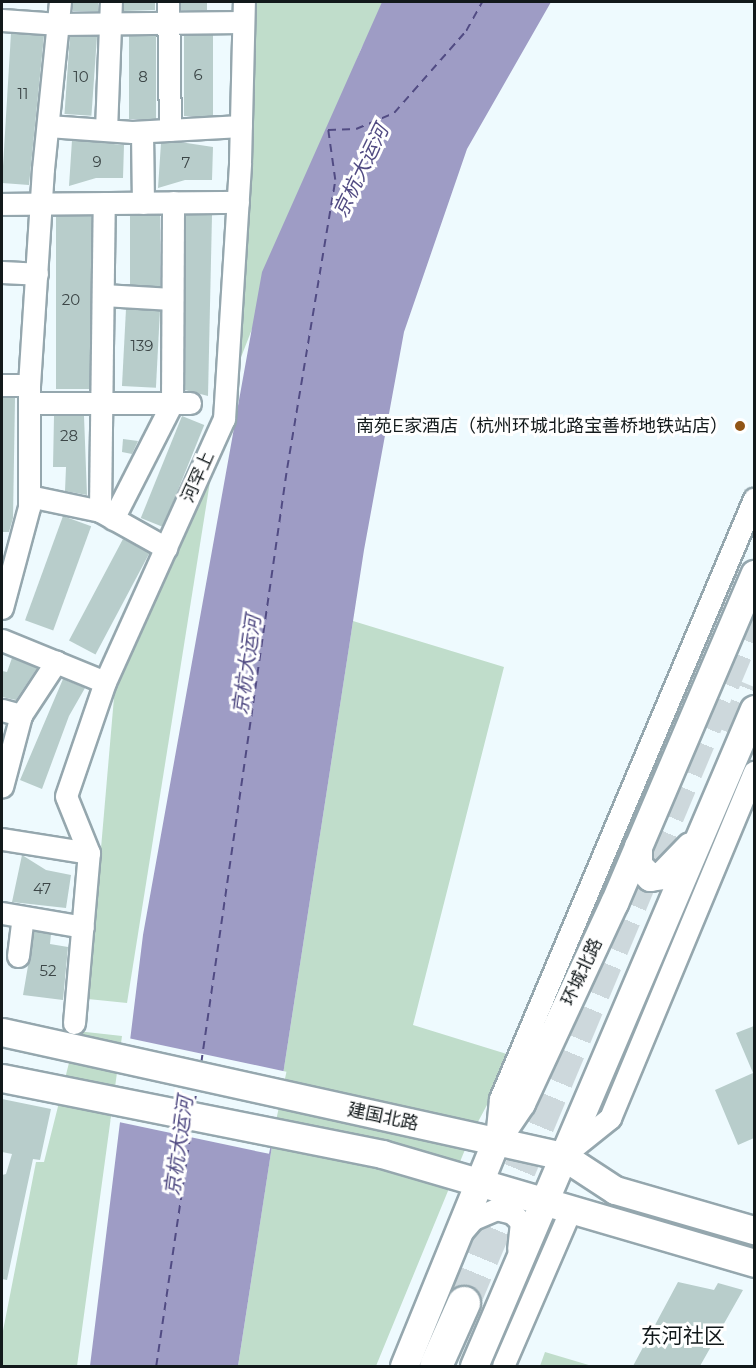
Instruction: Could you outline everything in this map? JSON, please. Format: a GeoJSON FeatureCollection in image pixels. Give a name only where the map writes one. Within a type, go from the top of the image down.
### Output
{"type":"FeatureCollection","features":[{"type":"Feature","properties":{"kind":"highway"},"geometry":{"type":"LineString","coordinates":[[436,1366],[464,1303]]}},
{"type":"Feature","properties":{"kind":"main road","name":"环城北路"},"geometry":{"type":"LineString","coordinates":[[404,1366],[496,1140],[521,1103],[638,846],[754,574]]}},
{"type":"Feature","properties":{"kind":"main road"},"geometry":{"type":"LineString","coordinates":[[474,1366],[563,1156],[585,1113],[754,709]]}},
{"type":"Feature","properties":{"kind":"main road"},"geometry":{"type":"LineString","coordinates":[[638,846],[638,865],[650,877],[662,875],[704,829]]}},
{"type":"Feature","properties":{"kind":"main road","name":"建国北路"},"geometry":{"type":"LineString","coordinates":[[2,1032],[563,1156],[615,1190],[754,1230]]}},
{"type":"Feature","properties":{"kind":"main road","name":"建国北路"},"geometry":{"type":"LineString","coordinates":[[7,1079],[382,1154],[754,1263]]}},
{"type":"Feature","properties":{"kind":"street"},"geometry":{"type":"LineString","coordinates":[[2,608],[8,560],[29,496],[29,394],[48,126],[60,2]]}},
{"type":"Feature","properties":{"kind":"street"},"geometry":{"type":"LineString","coordinates":[[105,130],[111,2]]}},
{"type":"Feature","properties":{"kind":"street"},"geometry":{"type":"LineString","coordinates":[[2,20],[59,24],[110,23],[168,12],[243,12]]}},
{"type":"Feature","properties":{"kind":"street"},"geometry":{"type":"LineString","coordinates":[[168,12],[170,130]]}},
{"type":"Feature","properties":{"kind":"street","name":"河罕上"},"geometry":{"type":"LineString","coordinates":[[74,1023],[89,853],[66,796],[105,682],[224,419],[238,202],[243,12]]}},
{"type":"Feature","properties":{"kind":"street"},"geometry":{"type":"LineString","coordinates":[[48,126],[142,132],[241,126]]}},
{"type":"Feature","properties":{"kind":"street"},"geometry":{"type":"LineString","coordinates":[[142,132],[143,202]]}},
{"type":"Feature","properties":{"kind":"street"},"geometry":{"type":"LineString","coordinates":[[106,515],[181,403],[172,299],[173,202]]}},
{"type":"Feature","properties":{"kind":"street"},"geometry":{"type":"LineString","coordinates":[[2,204],[238,202]]}},
{"type":"Feature","properties":{"kind":"street"},"geometry":{"type":"LineString","coordinates":[[104,203],[101,402],[106,515]]}},
{"type":"Feature","properties":{"kind":"street"},"geometry":{"type":"LineString","coordinates":[[2,272],[37,274]]}},
{"type":"Feature","properties":{"kind":"street"},"geometry":{"type":"LineString","coordinates":[[103,295],[172,299]]}},
{"type":"Feature","properties":{"kind":"street"},"geometry":{"type":"LineString","coordinates":[[2,385],[29,394],[101,402],[181,403]]}},
{"type":"Feature","properties":{"kind":"street"},"geometry":{"type":"LineString","coordinates":[[29,496],[106,515],[166,548]]}},
{"type":"Feature","properties":{"kind":"street"},"geometry":{"type":"LineString","coordinates":[[496,1140],[500,1099],[754,499]]}},
{"type":"Feature","properties":{"kind":"street"},"geometry":{"type":"LineString","coordinates":[[2,640],[105,682]]}},
{"type":"Feature","properties":{"kind":"street"},"geometry":{"type":"LineString","coordinates":[[2,787],[11,712],[56,663]]}},
{"type":"Feature","properties":{"kind":"street"},"geometry":{"type":"LineString","coordinates":[[563,1156],[610,1118],[754,772]]}},
{"type":"Feature","properties":{"kind":"street"},"geometry":{"type":"LineString","coordinates":[[610,835],[638,846]]}},
{"type":"Feature","properties":{"kind":"street"},"geometry":{"type":"LineString","coordinates":[[2,844],[89,853]]}},
{"type":"Feature","properties":{"kind":"street"},"geometry":{"type":"LineString","coordinates":[[2,913],[83,927]]}},
{"type":"Feature","properties":{"kind":"street"},"geometry":{"type":"LineString","coordinates":[[18,956],[23,917]]}},
{"type":"Feature","properties":{"kind":"street"},"geometry":{"type":"LineString","coordinates":[[452,1244],[473,1219],[496,1209],[512,1213],[521,1222],[514,1273]]}},
{"type":"Feature","properties":{"kind":"street"},"geometry":{"type":"LineString","coordinates":[[503,1366],[571,1209]]}},
{"type":"Feature","properties":{"kind":"street"},"geometry":{"type":"LineString","coordinates":[[399,1366],[417,1334]]}},
{"type":"Feature","properties":{"kind":"green space"},"geometry":{"type":"Polygon","coordinates":[[[250,2],[387,2],[361,49],[231,383],[250,2]]]}},
{"type":"Feature","properties":{"kind":"green space"},"geometry":{"type":"Polygon","coordinates":[[[212,469],[127,1003],[88,999],[115,686],[212,469]]]}},
{"type":"Feature","properties":{"kind":"green space"},"geometry":{"type":"Polygon","coordinates":[[[353,621],[504,667],[413,1025],[513,1056],[471,1135],[376,1366],[238,1366],[353,621]]]}},
{"type":"Feature","properties":{"kind":"green space"},"geometry":{"type":"Polygon","coordinates":[[[77,1031],[122,1036],[77,1366],[2,1366],[2,1336],[36,1162],[44,1162],[77,1031]]]}},
{"type":"Feature","properties":{"kind":"green space"},"geometry":{"type":"Polygon","coordinates":[[[545,1352],[592,1366],[540,1366],[545,1352]]]}},
{"type":"Feature","properties":{"kind":"water","name":"京杭大运河"},"geometry":{"type":"Polygon","coordinates":[[[382,2],[551,2],[467,149],[404,332],[364,550],[238,1366],[90,1366],[143,935],[262,272],[382,2]]]}},
{"type":"Feature","properties":{"kind":"pier"},"geometry":{"type":"Polygon","coordinates":[[[128,1038],[286,1072],[269,1154],[111,1120],[128,1038]]]}},
{"type":"Feature","properties":{"kind":"building"},"geometry":{"type":"Polygon","coordinates":[[[73,2],[98,2],[98,11],[73,11],[73,2]]]}},
{"type":"Feature","properties":{"kind":"building"},"geometry":{"type":"Polygon","coordinates":[[[124,2],[155,2],[155,10],[123,11],[124,2]]]}},
{"type":"Feature","properties":{"kind":"building"},"geometry":{"type":"Polygon","coordinates":[[[181,2],[207,2],[207,10],[181,10],[181,2]]]}},
{"type":"Feature","properties":{"kind":"building"},"geometry":{"type":"Polygon","coordinates":[[[11,33],[44,36],[29,185],[2,183],[11,33]]]}},
{"type":"Feature","properties":{"kind":"building"},"geometry":{"type":"Polygon","coordinates":[[[70,34],[97,36],[91,116],[64,114],[70,34]]]}},
{"type":"Feature","properties":{"kind":"building"},"geometry":{"type":"Polygon","coordinates":[[[184,35],[213,35],[213,116],[184,116],[184,35]]]}},
{"type":"Feature","properties":{"kind":"building"},"geometry":{"type":"Polygon","coordinates":[[[129,36],[156,36],[156,119],[129,119],[129,36]]]}},
{"type":"Feature","properties":{"kind":"building"},"geometry":{"type":"Polygon","coordinates":[[[72,140],[124,145],[123,178],[96,178],[69,186],[72,140]]]}},
{"type":"Feature","properties":{"kind":"building"},"geometry":{"type":"Polygon","coordinates":[[[180,142],[213,147],[212,180],[185,180],[158,188],[161,143],[180,142]]]}},
{"type":"Feature","properties":{"kind":"building"},"geometry":{"type":"Polygon","coordinates":[[[130,215],[160,215],[160,286],[130,286],[130,215]]]}},
{"type":"Feature","properties":{"kind":"building"},"geometry":{"type":"Polygon","coordinates":[[[186,215],[212,215],[208,396],[185,390],[186,215]]]}},
{"type":"Feature","properties":{"kind":"building"},"geometry":{"type":"Polygon","coordinates":[[[56,216],[91,216],[91,389],[56,389],[56,216]]]}},
{"type":"Feature","properties":{"kind":"building"},"geometry":{"type":"Polygon","coordinates":[[[126,309],[160,311],[156,388],[122,386],[126,309]]]}},
{"type":"Feature","properties":{"kind":"building"},"geometry":{"type":"Polygon","coordinates":[[[2,398],[15,398],[13,518],[9,532],[2,532],[2,398]]]}},
{"type":"Feature","properties":{"kind":"building"},"geometry":{"type":"Polygon","coordinates":[[[54,416],[84,416],[87,495],[65,491],[66,467],[53,467],[54,416]]]}},
{"type":"Feature","properties":{"kind":"building"},"geometry":{"type":"Polygon","coordinates":[[[182,416],[204,425],[163,527],[141,518],[182,416]]]}},
{"type":"Feature","properties":{"kind":"building"},"geometry":{"type":"Polygon","coordinates":[[[123,439],[138,441],[132,454],[122,452],[123,439]]]}},
{"type":"Feature","properties":{"kind":"building"},"geometry":{"type":"Polygon","coordinates":[[[63,516],[91,526],[53,631],[25,620],[63,516]]]}},
{"type":"Feature","properties":{"kind":"building"},"geometry":{"type":"Polygon","coordinates":[[[123,539],[149,553],[95,655],[69,641],[123,539]]]}},
{"type":"Feature","properties":{"kind":"building"},"geometry":{"type":"Polygon","coordinates":[[[12,658],[37,668],[16,700],[2,697],[2,671],[7,672],[12,658]]]}},
{"type":"Feature","properties":{"kind":"building"},"geometry":{"type":"Polygon","coordinates":[[[63,679],[85,688],[69,716],[42,789],[20,780],[63,679]]]}},
{"type":"Feature","properties":{"kind":"building"},"geometry":{"type":"Polygon","coordinates":[[[22,855],[46,870],[71,875],[66,908],[12,902],[22,855]]]}},
{"type":"Feature","properties":{"kind":"building"},"geometry":{"type":"Polygon","coordinates":[[[34,931],[51,934],[50,944],[68,947],[63,1000],[23,995],[34,931]]]}},
{"type":"Feature","properties":{"kind":"building"},"geometry":{"type":"Polygon","coordinates":[[[754,1026],[754,1138],[738,1145],[715,1090],[753,1073],[736,1033],[754,1026]]]}},
{"type":"Feature","properties":{"kind":"building"},"geometry":{"type":"Polygon","coordinates":[[[2,1099],[51,1109],[40,1160],[33,1159],[7,1280],[2,1279],[2,1175],[6,1174],[12,1154],[2,1152],[2,1099]]]}},
{"type":"Feature","properties":{"kind":"building"},"geometry":{"type":"Polygon","coordinates":[[[678,1282],[714,1290],[718,1283],[743,1290],[700,1366],[633,1366],[678,1282]]]}},
{"type":"Feature","properties":{"kind":"ferry route"},"geometry":{"type":"LineString","coordinates":[[201,1063],[287,468],[335,180],[328,130],[356,129],[394,113],[466,31],[482,2]]}},
{"type":"Feature","properties":{"kind":"ferry route"},"geometry":{"type":"LineString","coordinates":[[194,1104],[197,1088]]}},
{"type":"Feature","properties":{"kind":"ferry route"},"geometry":{"type":"LineString","coordinates":[[156,1366],[191,1130]]}},
{"type":"Feature","properties":{"kind":"tunnel"},"geometry":{"type":"LineString","coordinates":[[464,1303],[754,611]]}},
{"type":"Feature","properties":{"kind":"tunnel"},"geometry":{"type":"LineString","coordinates":[[734,735],[754,687]]}},
{"type":"Feature","properties":{"kind":"place","name":"南苑E家酒店（杭州环城北路宝善桥地铁站店）"},"geometry":{"type":"Point","coordinates":[740,426]}},
{"type":"Feature","properties":{"kind":"district","name":"东河社区"},"geometry":{"type":"Point","coordinates":[683,1336]}}]}
